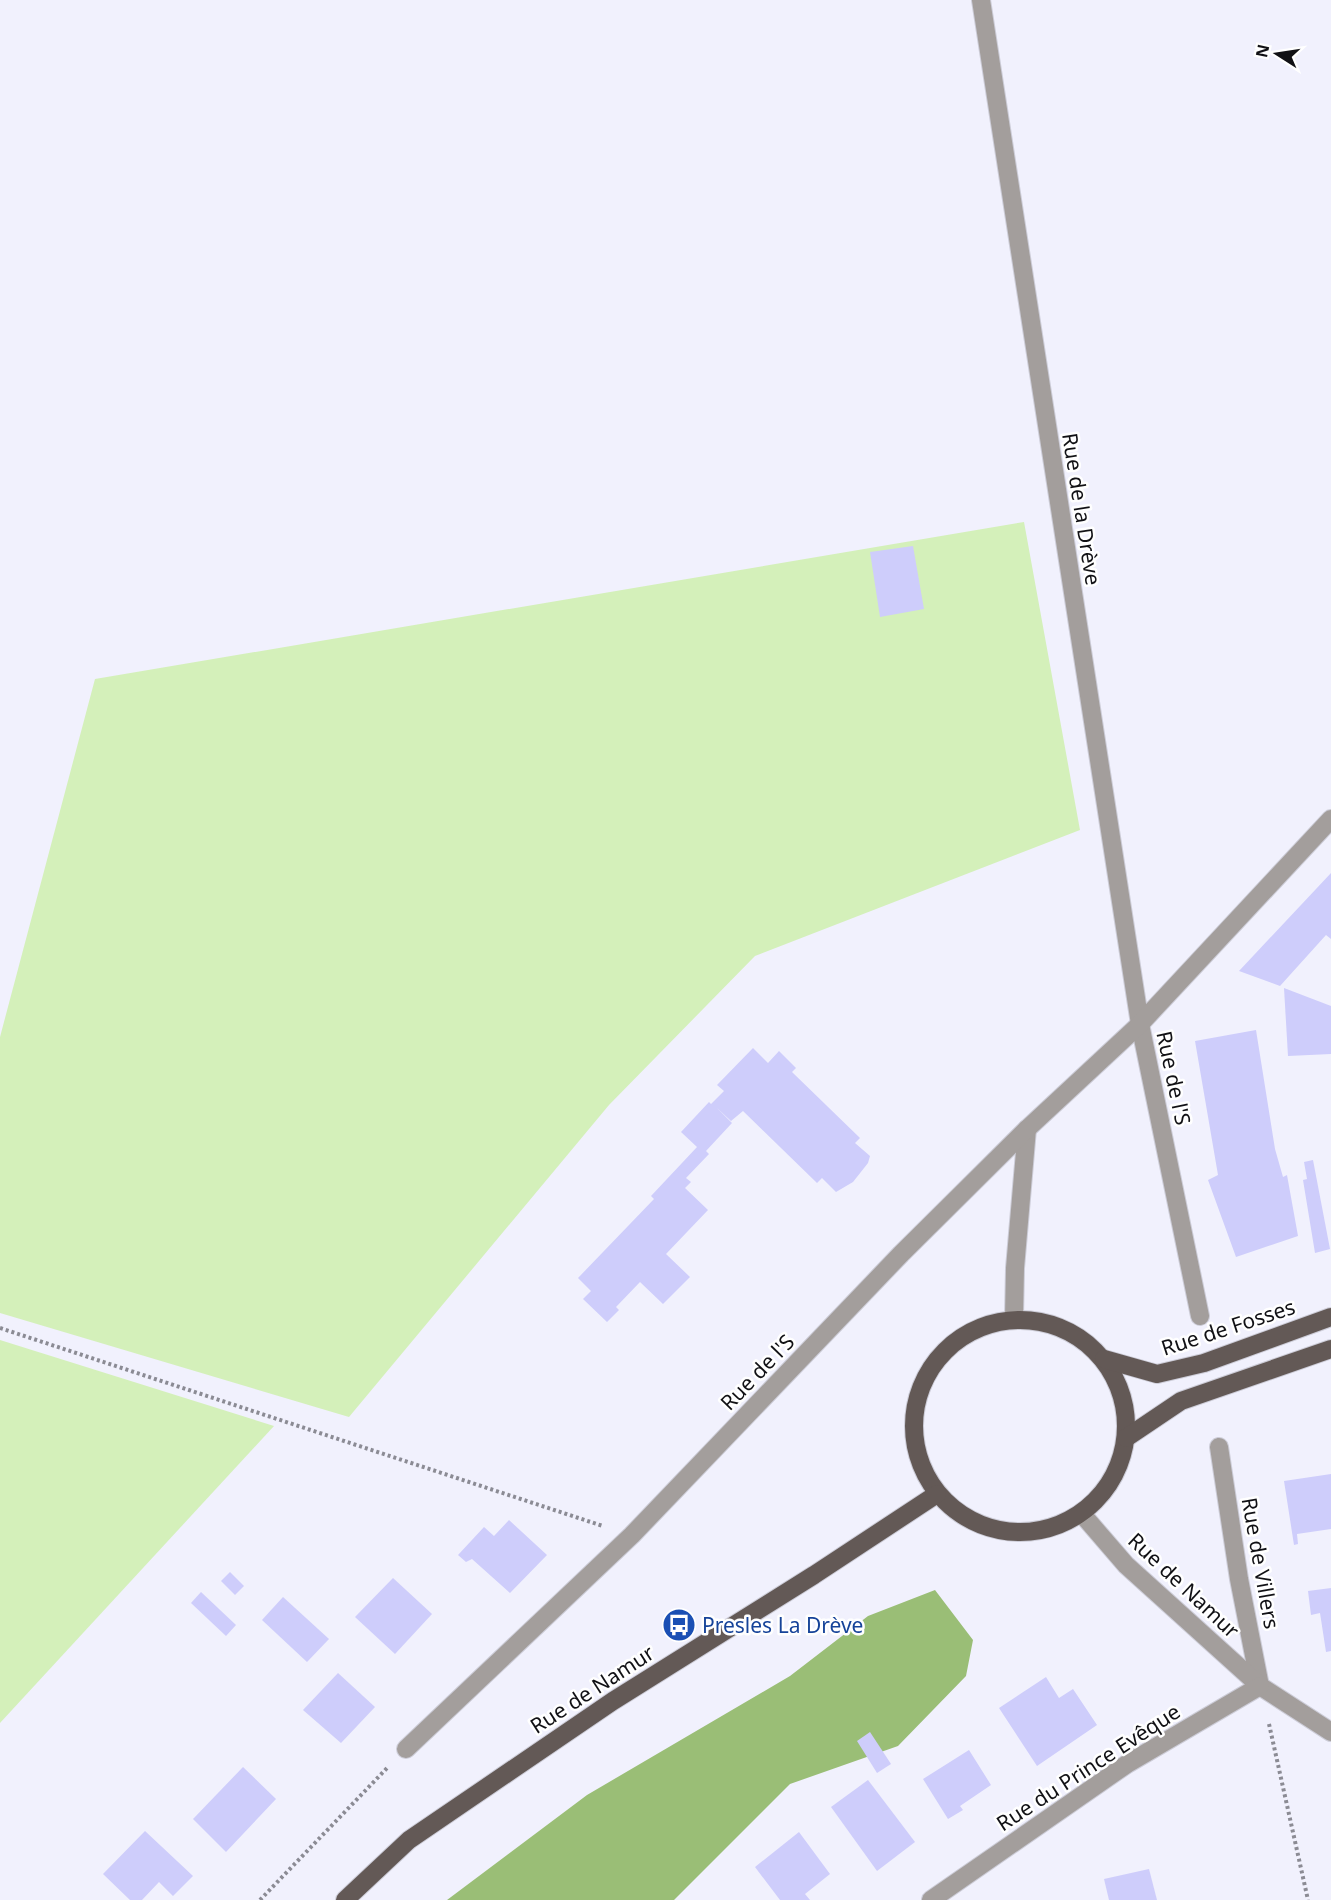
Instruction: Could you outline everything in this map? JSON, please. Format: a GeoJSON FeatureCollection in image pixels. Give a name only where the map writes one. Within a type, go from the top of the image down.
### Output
{"type":"FeatureCollection","features":[{"type":"Feature","properties":{"kind":"main road","name":"Rue de Fosses"},"geometry":{"type":"LineString","coordinates":[[1104,1359],[1157,1374],[1204,1363],[1331,1317]]}},
{"type":"Feature","properties":{"kind":"main road"},"geometry":{"type":"LineString","coordinates":[[1014,1318],[1048,1322],[1079,1336],[1104,1359],[1123,1396],[1126,1438],[1112,1481],[1082,1514],[1045,1530],[1005,1532],[968,1520],[937,1494],[918,1460],[913,1421],[922,1383],[944,1350],[976,1328],[1014,1318]]}},
{"type":"Feature","properties":{"kind":"main road"},"geometry":{"type":"LineString","coordinates":[[1126,1438],[1181,1401],[1331,1349]]}},
{"type":"Feature","properties":{"kind":"main road","name":"Rue de Namur"},"geometry":{"type":"LineString","coordinates":[[345,1900],[409,1840],[613,1701],[937,1494]]}},
{"type":"Feature","properties":{"kind":"street","name":"Rue de la Drève"},"geometry":{"type":"LineString","coordinates":[[981,0],[1140,1024]]}},
{"type":"Feature","properties":{"kind":"street","name":"Rue de l'S"},"geometry":{"type":"LineString","coordinates":[[406,1749],[632,1535],[901,1254],[1027,1129],[1140,1024],[1331,819]]}},
{"type":"Feature","properties":{"kind":"street","name":"Rue de l'S"},"geometry":{"type":"LineString","coordinates":[[1140,1024],[1200,1316]]}},
{"type":"Feature","properties":{"kind":"street"},"geometry":{"type":"LineString","coordinates":[[1014,1318],[1015,1268],[1027,1129]]}},
{"type":"Feature","properties":{"kind":"street","name":"Rue de Villers"},"geometry":{"type":"LineString","coordinates":[[1219,1447],[1239,1579],[1260,1686]]}},
{"type":"Feature","properties":{"kind":"street","name":"Rue de Namur"},"geometry":{"type":"LineString","coordinates":[[1082,1514],[1126,1565],[1260,1686],[1331,1732]]}},
{"type":"Feature","properties":{"kind":"street","name":"Rue du Prince Evêque"},"geometry":{"type":"LineString","coordinates":[[939,1897],[1127,1764],[1260,1686]]}},
{"type":"Feature","properties":{"kind":"path"},"geometry":{"type":"LineString","coordinates":[[0,1328],[632,1535]]}},
{"type":"Feature","properties":{"kind":"path"},"geometry":{"type":"LineString","coordinates":[[1260,1686],[1308,1900]]}},
{"type":"Feature","properties":{"kind":"path"},"geometry":{"type":"LineString","coordinates":[[260,1900],[406,1749]]}},
{"type":"Feature","properties":{"kind":"green space"},"geometry":{"type":"Polygon","coordinates":[[[1024,522],[1080,830],[755,956],[609,1105],[349,1417],[0,1313],[0,1037],[95,679],[1024,522]]]}},
{"type":"Feature","properties":{"kind":"green space"},"geometry":{"type":"Polygon","coordinates":[[[0,1340],[274,1426],[0,1723],[0,1340]]]}},
{"type":"Feature","properties":{"kind":"green space"},"geometry":{"type":"Polygon","coordinates":[[[935,1590],[973,1640],[966,1676],[898,1746],[790,1784],[674,1900],[447,1900],[587,1795],[790,1676],[868,1616],[935,1590]]]}},
{"type":"Feature","properties":{"kind":"building"},"geometry":{"type":"Polygon","coordinates":[[[913,546],[924,609],[880,617],[870,552],[913,546]]]}},
{"type":"Feature","properties":{"kind":"building"},"geometry":{"type":"Polygon","coordinates":[[[1331,873],[1331,939],[1326,935],[1280,986],[1239,971],[1331,873]]]}},
{"type":"Feature","properties":{"kind":"building"},"geometry":{"type":"Polygon","coordinates":[[[1284,988],[1331,1006],[1331,1054],[1288,1056],[1284,988]]]}},
{"type":"Feature","properties":{"kind":"building"},"geometry":{"type":"Polygon","coordinates":[[[1256,1030],[1275,1149],[1283,1177],[1287,1175],[1298,1236],[1236,1257],[1208,1180],[1218,1175],[1195,1041],[1256,1030]]]}},
{"type":"Feature","properties":{"kind":"building"},"geometry":{"type":"Polygon","coordinates":[[[753,1048],[768,1063],[779,1051],[796,1068],[792,1072],[860,1138],[855,1143],[870,1156],[868,1163],[853,1182],[836,1192],[822,1178],[817,1183],[743,1111],[731,1121],[717,1108],[732,1123],[706,1151],[709,1154],[686,1178],[691,1182],[685,1188],[708,1210],[666,1254],[690,1277],[663,1304],[640,1282],[616,1307],[619,1310],[607,1322],[583,1299],[591,1291],[578,1278],[654,1199],[651,1196],[697,1147],[681,1132],[709,1102],[711,1104],[724,1091],[717,1085],[753,1048]]]}},
{"type":"Feature","properties":{"kind":"building"},"geometry":{"type":"Polygon","coordinates":[[[1313,1160],[1330,1249],[1315,1253],[1303,1180],[1307,1179],[1304,1162],[1313,1160]]]}},
{"type":"Feature","properties":{"kind":"building"},"geometry":{"type":"Polygon","coordinates":[[[1331,1474],[1331,1529],[1297,1534],[1298,1544],[1294,1545],[1284,1481],[1331,1474]]]}},
{"type":"Feature","properties":{"kind":"building"},"geometry":{"type":"Polygon","coordinates":[[[509,1520],[547,1555],[510,1593],[472,1559],[466,1562],[458,1555],[484,1527],[494,1536],[509,1520]]]}},
{"type":"Feature","properties":{"kind":"building"},"geometry":{"type":"Polygon","coordinates":[[[230,1572],[244,1586],[235,1595],[221,1581],[230,1572]]]}},
{"type":"Feature","properties":{"kind":"building"},"geometry":{"type":"Polygon","coordinates":[[[393,1578],[432,1614],[395,1654],[355,1617],[393,1578]]]}},
{"type":"Feature","properties":{"kind":"building"},"geometry":{"type":"Polygon","coordinates":[[[1331,1588],[1331,1651],[1326,1652],[1320,1613],[1311,1615],[1308,1591],[1331,1588]]]}},
{"type":"Feature","properties":{"kind":"building"},"geometry":{"type":"Polygon","coordinates":[[[201,1592],[236,1625],[226,1636],[191,1603],[201,1592]]]}},
{"type":"Feature","properties":{"kind":"building"},"geometry":{"type":"Polygon","coordinates":[[[283,1597],[329,1639],[307,1662],[262,1620],[283,1597]]]}},
{"type":"Feature","properties":{"kind":"building"},"geometry":{"type":"Polygon","coordinates":[[[338,1673],[375,1707],[341,1743],[303,1710],[338,1673]]]}},
{"type":"Feature","properties":{"kind":"building"},"geometry":{"type":"Polygon","coordinates":[[[1046,1677],[1059,1698],[1073,1689],[1097,1725],[1037,1766],[999,1708],[1046,1677]]]}},
{"type":"Feature","properties":{"kind":"building"},"geometry":{"type":"Polygon","coordinates":[[[870,1732],[891,1764],[877,1773],[857,1741],[870,1732]]]}},
{"type":"Feature","properties":{"kind":"building"},"geometry":{"type":"Polygon","coordinates":[[[969,1750],[991,1785],[960,1806],[963,1810],[948,1819],[923,1779],[969,1750]]]}},
{"type":"Feature","properties":{"kind":"building"},"geometry":{"type":"Polygon","coordinates":[[[243,1767],[276,1799],[226,1852],[193,1819],[243,1767]]]}},
{"type":"Feature","properties":{"kind":"building"},"geometry":{"type":"Polygon","coordinates":[[[868,1780],[915,1842],[877,1871],[831,1807],[868,1780]]]}},
{"type":"Feature","properties":{"kind":"building"},"geometry":{"type":"Polygon","coordinates":[[[145,1831],[193,1876],[173,1896],[159,1882],[142,1900],[130,1900],[103,1874],[145,1831]]]}},
{"type":"Feature","properties":{"kind":"building"},"geometry":{"type":"Polygon","coordinates":[[[799,1832],[830,1874],[805,1894],[810,1900],[780,1900],[755,1867],[799,1832]]]}},
{"type":"Feature","properties":{"kind":"building"},"geometry":{"type":"Polygon","coordinates":[[[1149,1869],[1157,1900],[1109,1900],[1104,1879],[1149,1869]]]}},
{"type":"Feature","properties":{"kind":"place","name":"Presles La Drève"},"geometry":{"type":"Point","coordinates":[679,1625]}}]}
